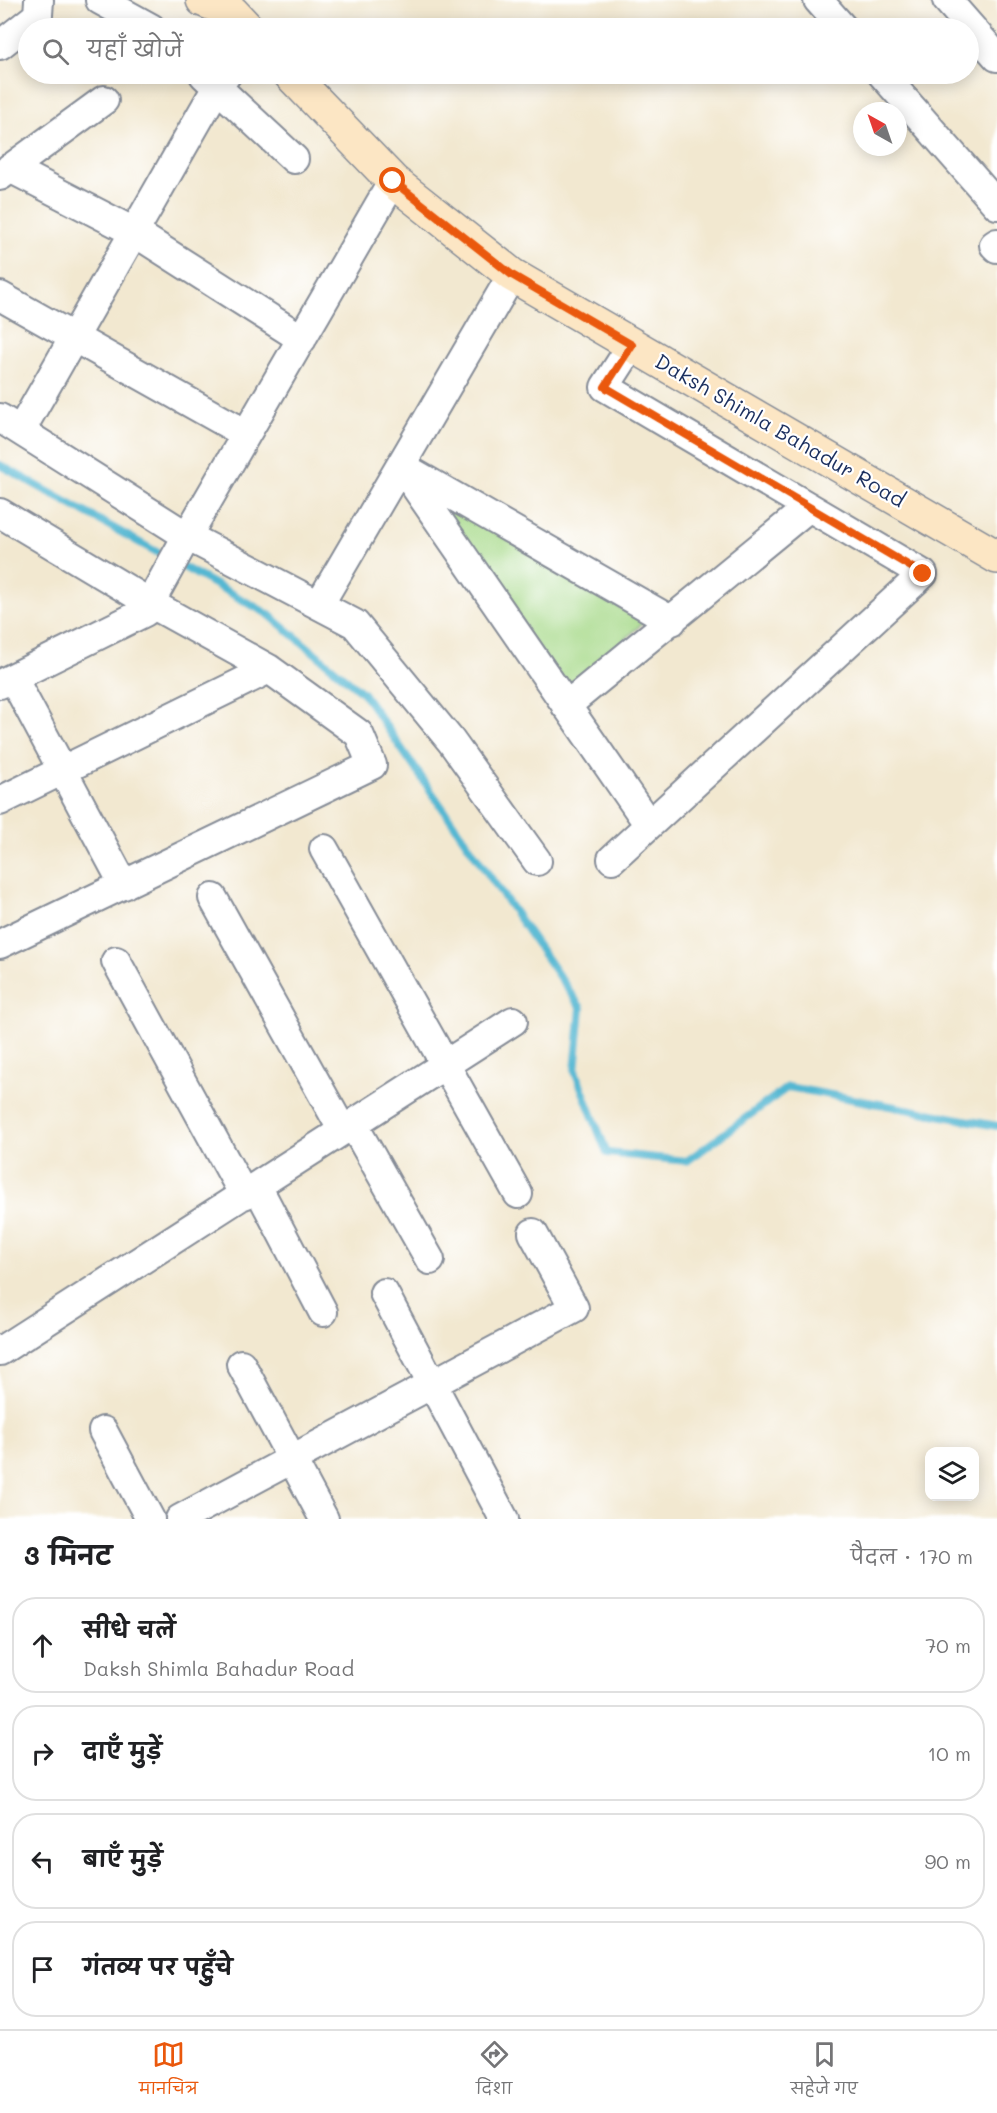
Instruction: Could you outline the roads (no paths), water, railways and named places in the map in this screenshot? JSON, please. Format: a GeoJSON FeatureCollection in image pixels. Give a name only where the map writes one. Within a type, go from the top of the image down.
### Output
{"type":"FeatureCollection","features":[{"type":"Feature","properties":{"kind":"street"},"geometry":{"type":"LineString","coordinates":[[34,18],[38,15],[39,0]]}},
{"type":"Feature","properties":{"kind":"street"},"geometry":{"type":"LineString","coordinates":[[100,0],[133,18]]}},
{"type":"Feature","properties":{"kind":"street"},"geometry":{"type":"LineString","coordinates":[[818,0],[834,18]]}},
{"type":"Feature","properties":{"kind":"street"},"geometry":{"type":"LineString","coordinates":[[947,0],[963,18]]}},
{"type":"Feature","properties":{"kind":"street"},"geometry":{"type":"LineString","coordinates":[[0,45],[18,31]]}},
{"type":"Feature","properties":{"kind":"street"},"geometry":{"type":"LineString","coordinates":[[979,36],[997,57]]}},
{"type":"Feature","properties":{"kind":"street"},"geometry":{"type":"LineString","coordinates":[[213,84],[134,232],[74,337],[11,424],[185,540],[356,624],[451,741],[537,861]]}},
{"type":"Feature","properties":{"kind":"street"},"geometry":{"type":"LineString","coordinates":[[222,84],[294,159]]}},
{"type":"Feature","properties":{"kind":"street","name":"Daksh Shimla Bahadur Road"},"geometry":{"type":"LineString","coordinates":[[300,84],[393,181],[512,275],[997,557]]}},
{"type":"Feature","properties":{"kind":"street"},"geometry":{"type":"LineString","coordinates":[[891,84],[997,205]]}},
{"type":"Feature","properties":{"kind":"street"},"geometry":{"type":"LineString","coordinates":[[104,100],[5,172],[134,232],[302,339]]}},
{"type":"Feature","properties":{"kind":"street"},"geometry":{"type":"LineString","coordinates":[[124,885],[63,771],[6,681],[145,612],[393,181]]}},
{"type":"Feature","properties":{"kind":"street"},"geometry":{"type":"LineString","coordinates":[[997,243],[994,245],[997,248]]}},
{"type":"Feature","properties":{"kind":"street"},"geometry":{"type":"LineString","coordinates":[[319,605],[512,275]]}},
{"type":"Feature","properties":{"kind":"street"},"geometry":{"type":"LineString","coordinates":[[0,296],[246,434]]}},
{"type":"Feature","properties":{"kind":"street"},"geometry":{"type":"LineString","coordinates":[[612,859],[923,574],[605,387],[632,345]]}},
{"type":"Feature","properties":{"kind":"street"},"geometry":{"type":"LineString","coordinates":[[401,466],[672,621]]}},
{"type":"Feature","properties":{"kind":"street"},"geometry":{"type":"LineString","coordinates":[[401,466],[649,825]]}},
{"type":"Feature","properties":{"kind":"street"},"geometry":{"type":"LineString","coordinates":[[566,706],[809,507]]}},
{"type":"Feature","properties":{"kind":"street"},"geometry":{"type":"LineString","coordinates":[[0,513],[150,603],[269,669],[359,734],[372,765],[0,944]]}},
{"type":"Feature","properties":{"kind":"street"},"geometry":{"type":"LineString","coordinates":[[0,801],[269,669]]}},
{"type":"Feature","properties":{"kind":"street"},"geometry":{"type":"LineString","coordinates":[[324,849],[518,1194]]}},
{"type":"Feature","properties":{"kind":"street"},"geometry":{"type":"LineString","coordinates":[[213,898],[348,1127],[430,1260]]}},
{"type":"Feature","properties":{"kind":"street"},"geometry":{"type":"LineString","coordinates":[[116,961],[323,1312]]}},
{"type":"Feature","properties":{"kind":"street"},"geometry":{"type":"LineString","coordinates":[[0,1351],[513,1021]]}},
{"type":"Feature","properties":{"kind":"street"},"geometry":{"type":"LineString","coordinates":[[180,1519],[574,1308],[533,1233]]}},
{"type":"Feature","properties":{"kind":"street"},"geometry":{"type":"LineString","coordinates":[[384,1293],[504,1519]]}},
{"type":"Feature","properties":{"kind":"street"},"geometry":{"type":"LineString","coordinates":[[241,1364],[324,1519]]}},
{"type":"Feature","properties":{"kind":"street"},"geometry":{"type":"LineString","coordinates":[[103,1431],[150,1519]]}},
{"type":"Feature","properties":{"kind":"waterway"},"geometry":{"type":"LineString","coordinates":[[0,465],[268,614],[363,693],[581,1008],[575,1071],[607,1153],[687,1161],[788,1087],[997,1126]]}}]}
